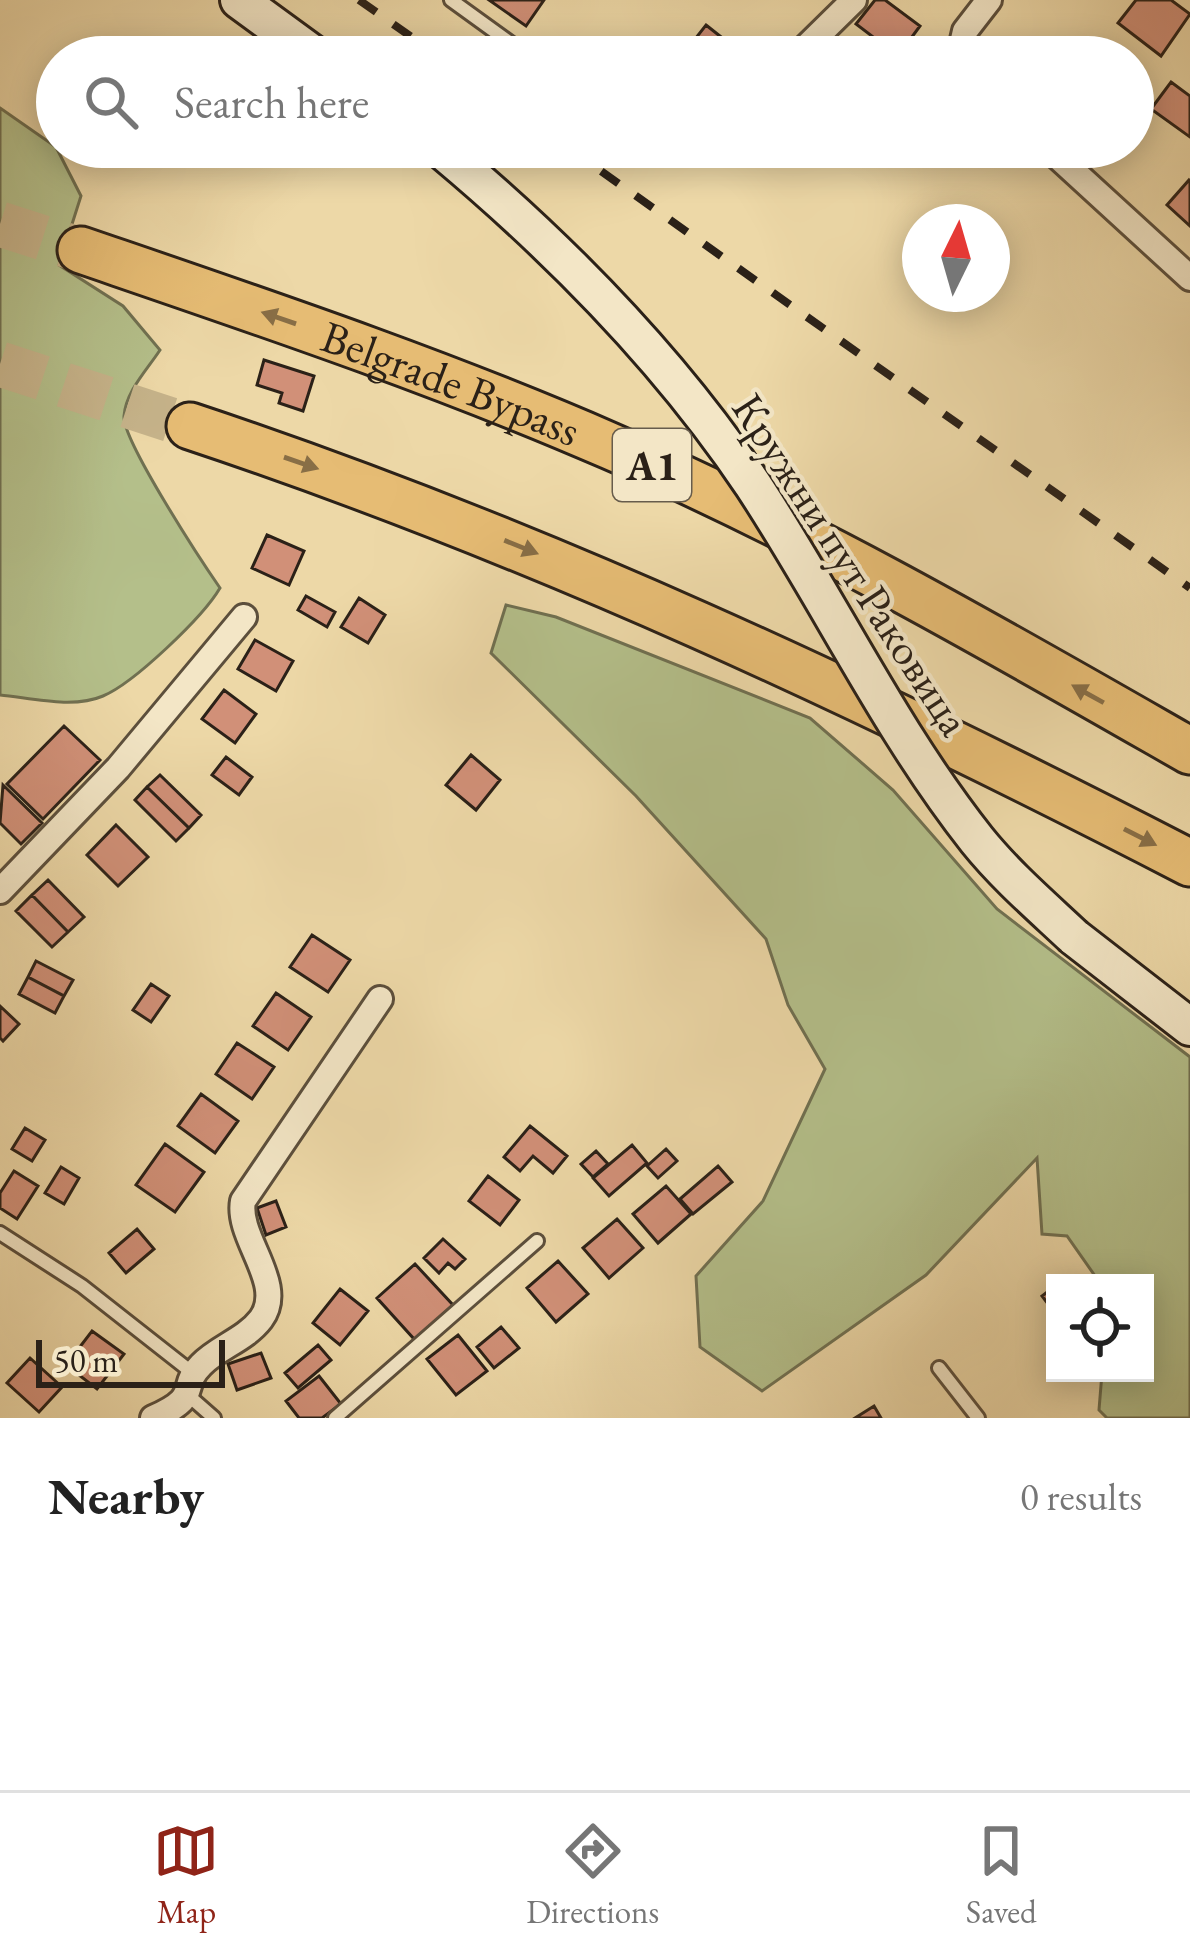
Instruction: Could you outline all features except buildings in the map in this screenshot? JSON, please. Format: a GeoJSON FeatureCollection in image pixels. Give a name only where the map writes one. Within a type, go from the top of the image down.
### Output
{"type":"FeatureCollection","features":[{"type":"Feature","properties":{"kind":"highway","name":"Belgrade Bypass"},"geometry":{"type":"LineString","coordinates":[[81,250],[375,352],[615,448],[855,565],[1190,751]]}},
{"type":"Feature","properties":{"kind":"highway"},"geometry":{"type":"LineString","coordinates":[[190,426],[412,503],[574,568],[1190,863]]}},
{"type":"Feature","properties":{"kind":"main road"},"geometry":{"type":"LineString","coordinates":[[239,0],[288,36]]}},
{"type":"Feature","properties":{"kind":"main road","name":"Кружни пут Раковица"},"geometry":{"type":"LineString","coordinates":[[462,168],[567,260],[698,410],[755,489],[922,765],[979,843],[1075,937],[1190,1027]]}},
{"type":"Feature","properties":{"kind":"street"},"geometry":{"type":"LineString","coordinates":[[817,36],[854,0]]}},
{"type":"Feature","properties":{"kind":"street"},"geometry":{"type":"LineString","coordinates":[[964,36],[988,0]]}},
{"type":"Feature","properties":{"kind":"street"},"geometry":{"type":"LineString","coordinates":[[1070,168],[1190,278]]}},
{"type":"Feature","properties":{"kind":"street"},"geometry":{"type":"LineString","coordinates":[[0,891],[118,768],[244,617]]}},
{"type":"Feature","properties":{"kind":"street"},"geometry":{"type":"LineString","coordinates":[[153,1418],[266,1310],[266,1287],[242,1217],[243,1201],[380,999]]}},
{"type":"Feature","properties":{"kind":"lane"},"geometry":{"type":"LineString","coordinates":[[451,0],[502,36]]}},
{"type":"Feature","properties":{"kind":"lane"},"geometry":{"type":"LineString","coordinates":[[0,1233],[82,1286],[192,1385],[214,1418]]}},
{"type":"Feature","properties":{"kind":"lane"},"geometry":{"type":"LineString","coordinates":[[334,1418],[401,1365],[537,1241]]}},
{"type":"Feature","properties":{"kind":"lane"},"geometry":{"type":"LineString","coordinates":[[939,1368],[978,1418]]}},
{"type":"Feature","properties":{"kind":"green space"},"geometry":{"type":"Polygon","coordinates":[[[0,108],[36,133],[36,168],[67,168],[81,196],[59,265],[123,306],[160,350],[129,398],[124,416],[127,429],[164,501],[220,588],[149,664],[103,696],[52,702],[0,695],[0,108]]]}},
{"type":"Feature","properties":{"kind":"green space"},"geometry":{"type":"Polygon","coordinates":[[[506,605],[556,617],[810,718],[893,790],[997,909],[1190,1057],[1190,1418],[1107,1418],[1099,1410],[1101,1382],[1154,1382],[1154,1274],[1094,1274],[1067,1236],[1042,1234],[1037,1158],[926,1275],[762,1391],[700,1347],[696,1276],[763,1201],[825,1069],[788,1005],[766,939],[636,796],[491,653],[506,605]]]}},
{"type":"Feature","properties":{"kind":"tunnel"},"geometry":{"type":"LineString","coordinates":[[0,224],[81,250]]}},
{"type":"Feature","properties":{"kind":"tunnel"},"geometry":{"type":"LineString","coordinates":[[0,364],[190,426]]}},
{"type":"Feature","properties":{"kind":"railway"},"geometry":{"type":"LineString","coordinates":[[359,0],[410,36]]}},
{"type":"Feature","properties":{"kind":"railway"},"geometry":{"type":"LineString","coordinates":[[597,168],[1190,588]]}}]}
